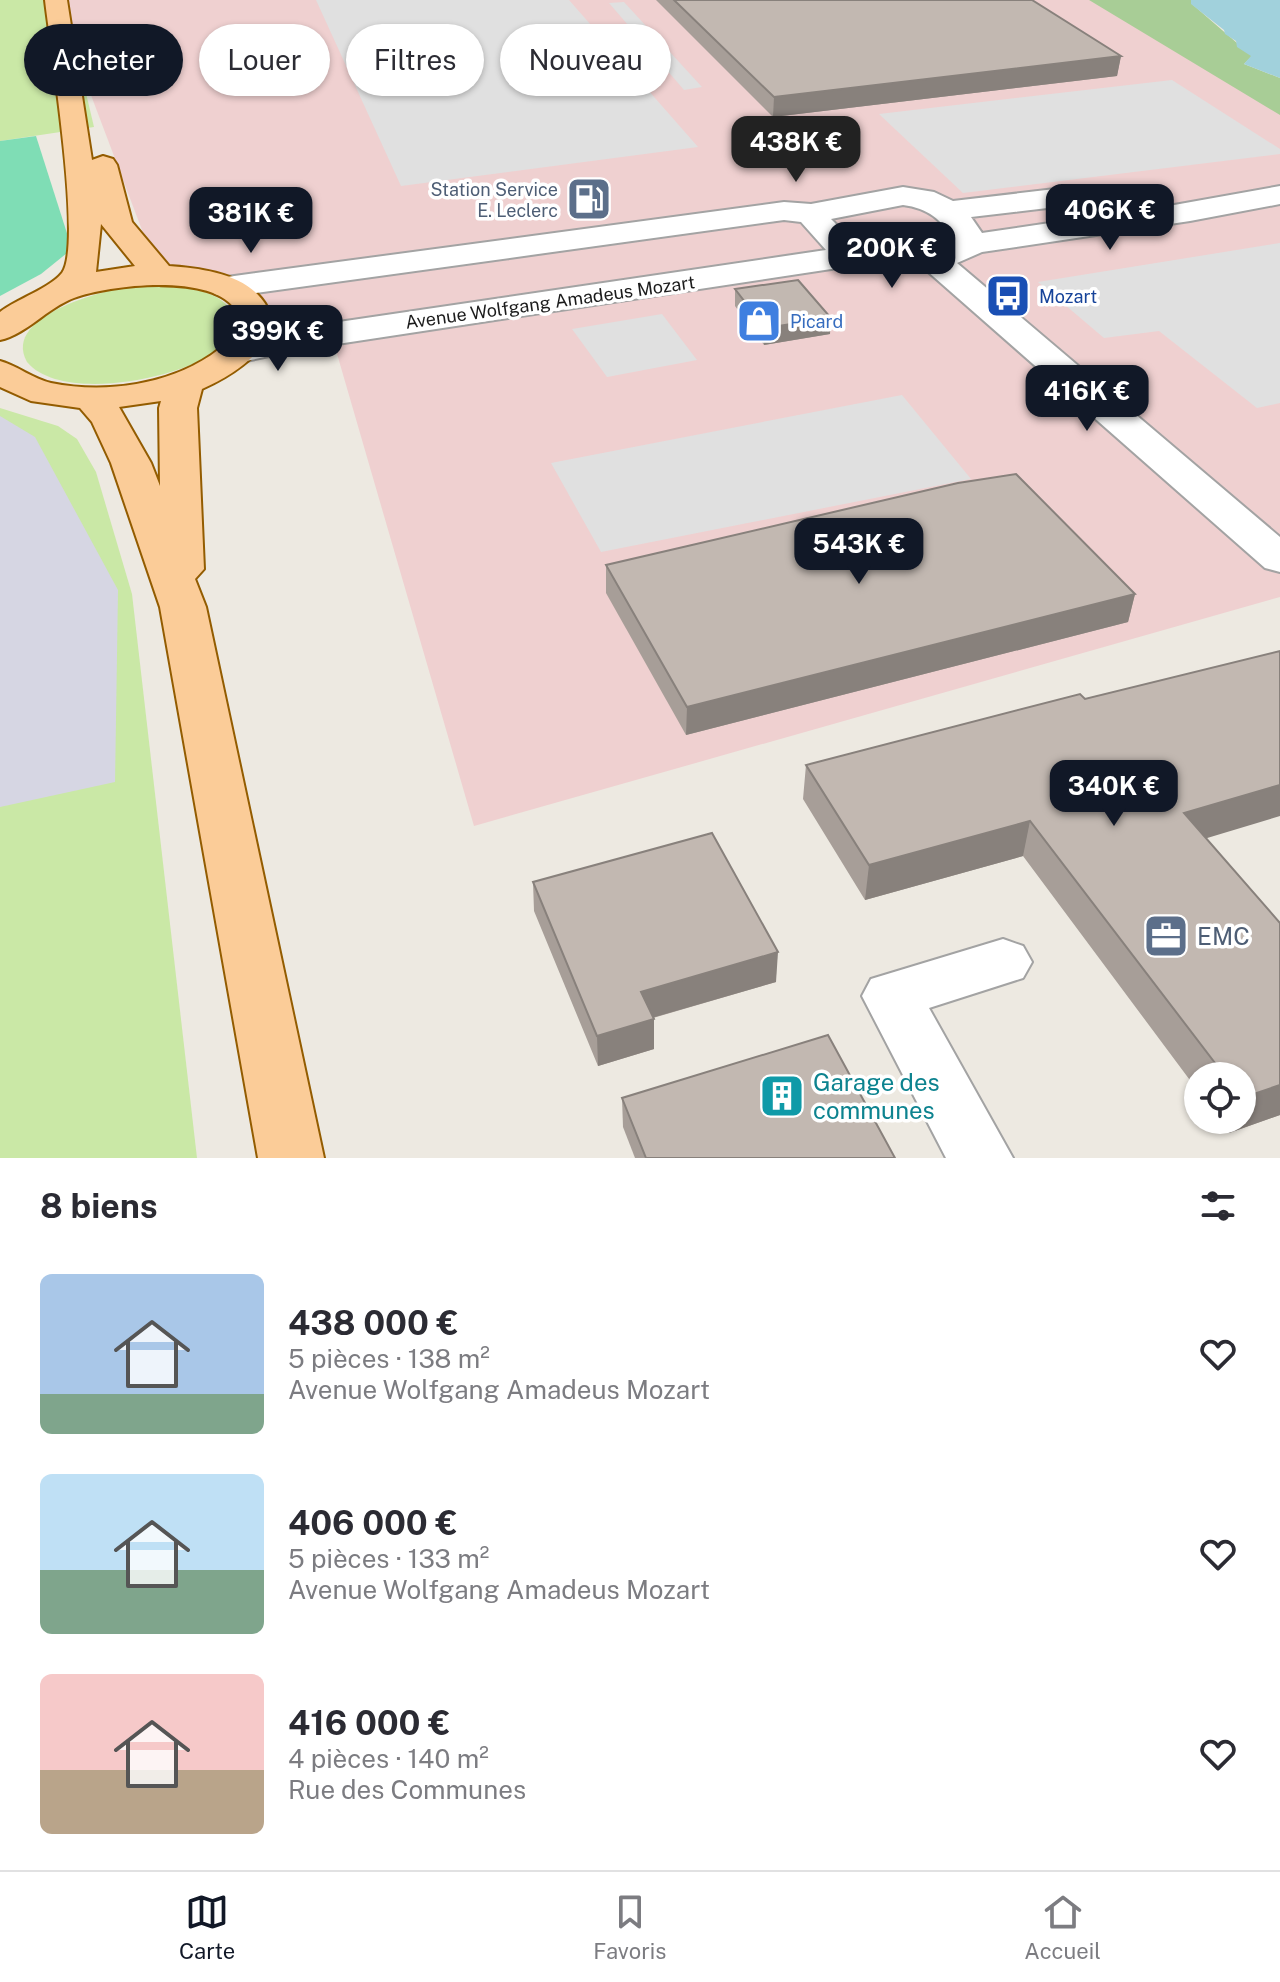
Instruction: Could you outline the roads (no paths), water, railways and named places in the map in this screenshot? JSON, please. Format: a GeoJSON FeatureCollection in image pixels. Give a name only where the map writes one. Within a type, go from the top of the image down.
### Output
{"type":"FeatureCollection","features":[{"type":"Feature","properties":{"kind":"main road"},"geometry":{"type":"LineString","coordinates":[[59,0],[78,47],[117,224],[159,275]]}},
{"type":"Feature","properties":{"kind":"main road"},"geometry":{"type":"LineString","coordinates":[[59,0],[86,223],[83,262],[78,276],[63,290]]}},
{"type":"Feature","properties":{"kind":"main road"},"geometry":{"type":"LineString","coordinates":[[0,330],[22,310],[63,290],[105,279],[159,275],[194,278],[227,287],[251,304],[257,331],[246,350],[233,360],[186,382],[139,394],[91,398],[41,393],[0,372]]}},
{"type":"Feature","properties":{"kind":"main road"},"geometry":{"type":"LineString","coordinates":[[183,607],[178,408],[186,382]]}},
{"type":"Feature","properties":{"kind":"main road"},"geometry":{"type":"LineString","coordinates":[[91,398],[109,419],[131,463],[183,607],[291,1158]]}},
{"type":"Feature","properties":{"kind":"street"},"geometry":{"type":"LineString","coordinates":[[227,287],[784,211],[814,213],[905,194],[928,198],[967,231],[973,244],[1190,212],[1280,195]]}},
{"type":"Feature","properties":{"kind":"street"},"geometry":{"type":"LineString","coordinates":[[945,211],[1081,195],[1177,203],[1238,201]]}},
{"type":"Feature","properties":{"kind":"street"},"geometry":{"type":"LineString","coordinates":[[814,213],[813,218],[853,256]]}},
{"type":"Feature","properties":{"kind":"street","name":"Avenue Wolfgang Amadeus Mozart"},"geometry":{"type":"LineString","coordinates":[[246,350],[298,339],[853,256],[912,263],[934,260],[973,244]]}},
{"type":"Feature","properties":{"kind":"street"},"geometry":{"type":"LineString","coordinates":[[934,260],[1280,559]]}},
{"type":"Feature","properties":{"kind":"street"},"geometry":{"type":"LineString","coordinates":[[980,1158],[892,996],[1003,962]]}},
{"type":"Feature","properties":{"kind":"water"},"geometry":{"type":"Polygon","coordinates":[[[1191,0],[1280,0],[1280,78],[1244,64],[1251,56],[1237,47],[1236,41],[1191,4],[1191,0]]]}},
{"type":"Feature","properties":{"kind":"place","name":"Station Service E. Leclerc"},"geometry":{"type":"Point","coordinates":[589,199]}},
{"type":"Feature","properties":{"kind":"place","name":"Mozart"},"geometry":{"type":"Point","coordinates":[1008,296]}},
{"type":"Feature","properties":{"kind":"place","name":"Picard"},"geometry":{"type":"Point","coordinates":[759,321]}},
{"type":"Feature","properties":{"kind":"place","name":"EMC"},"geometry":{"type":"Point","coordinates":[1166,936]}},
{"type":"Feature","properties":{"kind":"place","name":"Garage des communes"},"geometry":{"type":"Point","coordinates":[782,1096]}}]}
